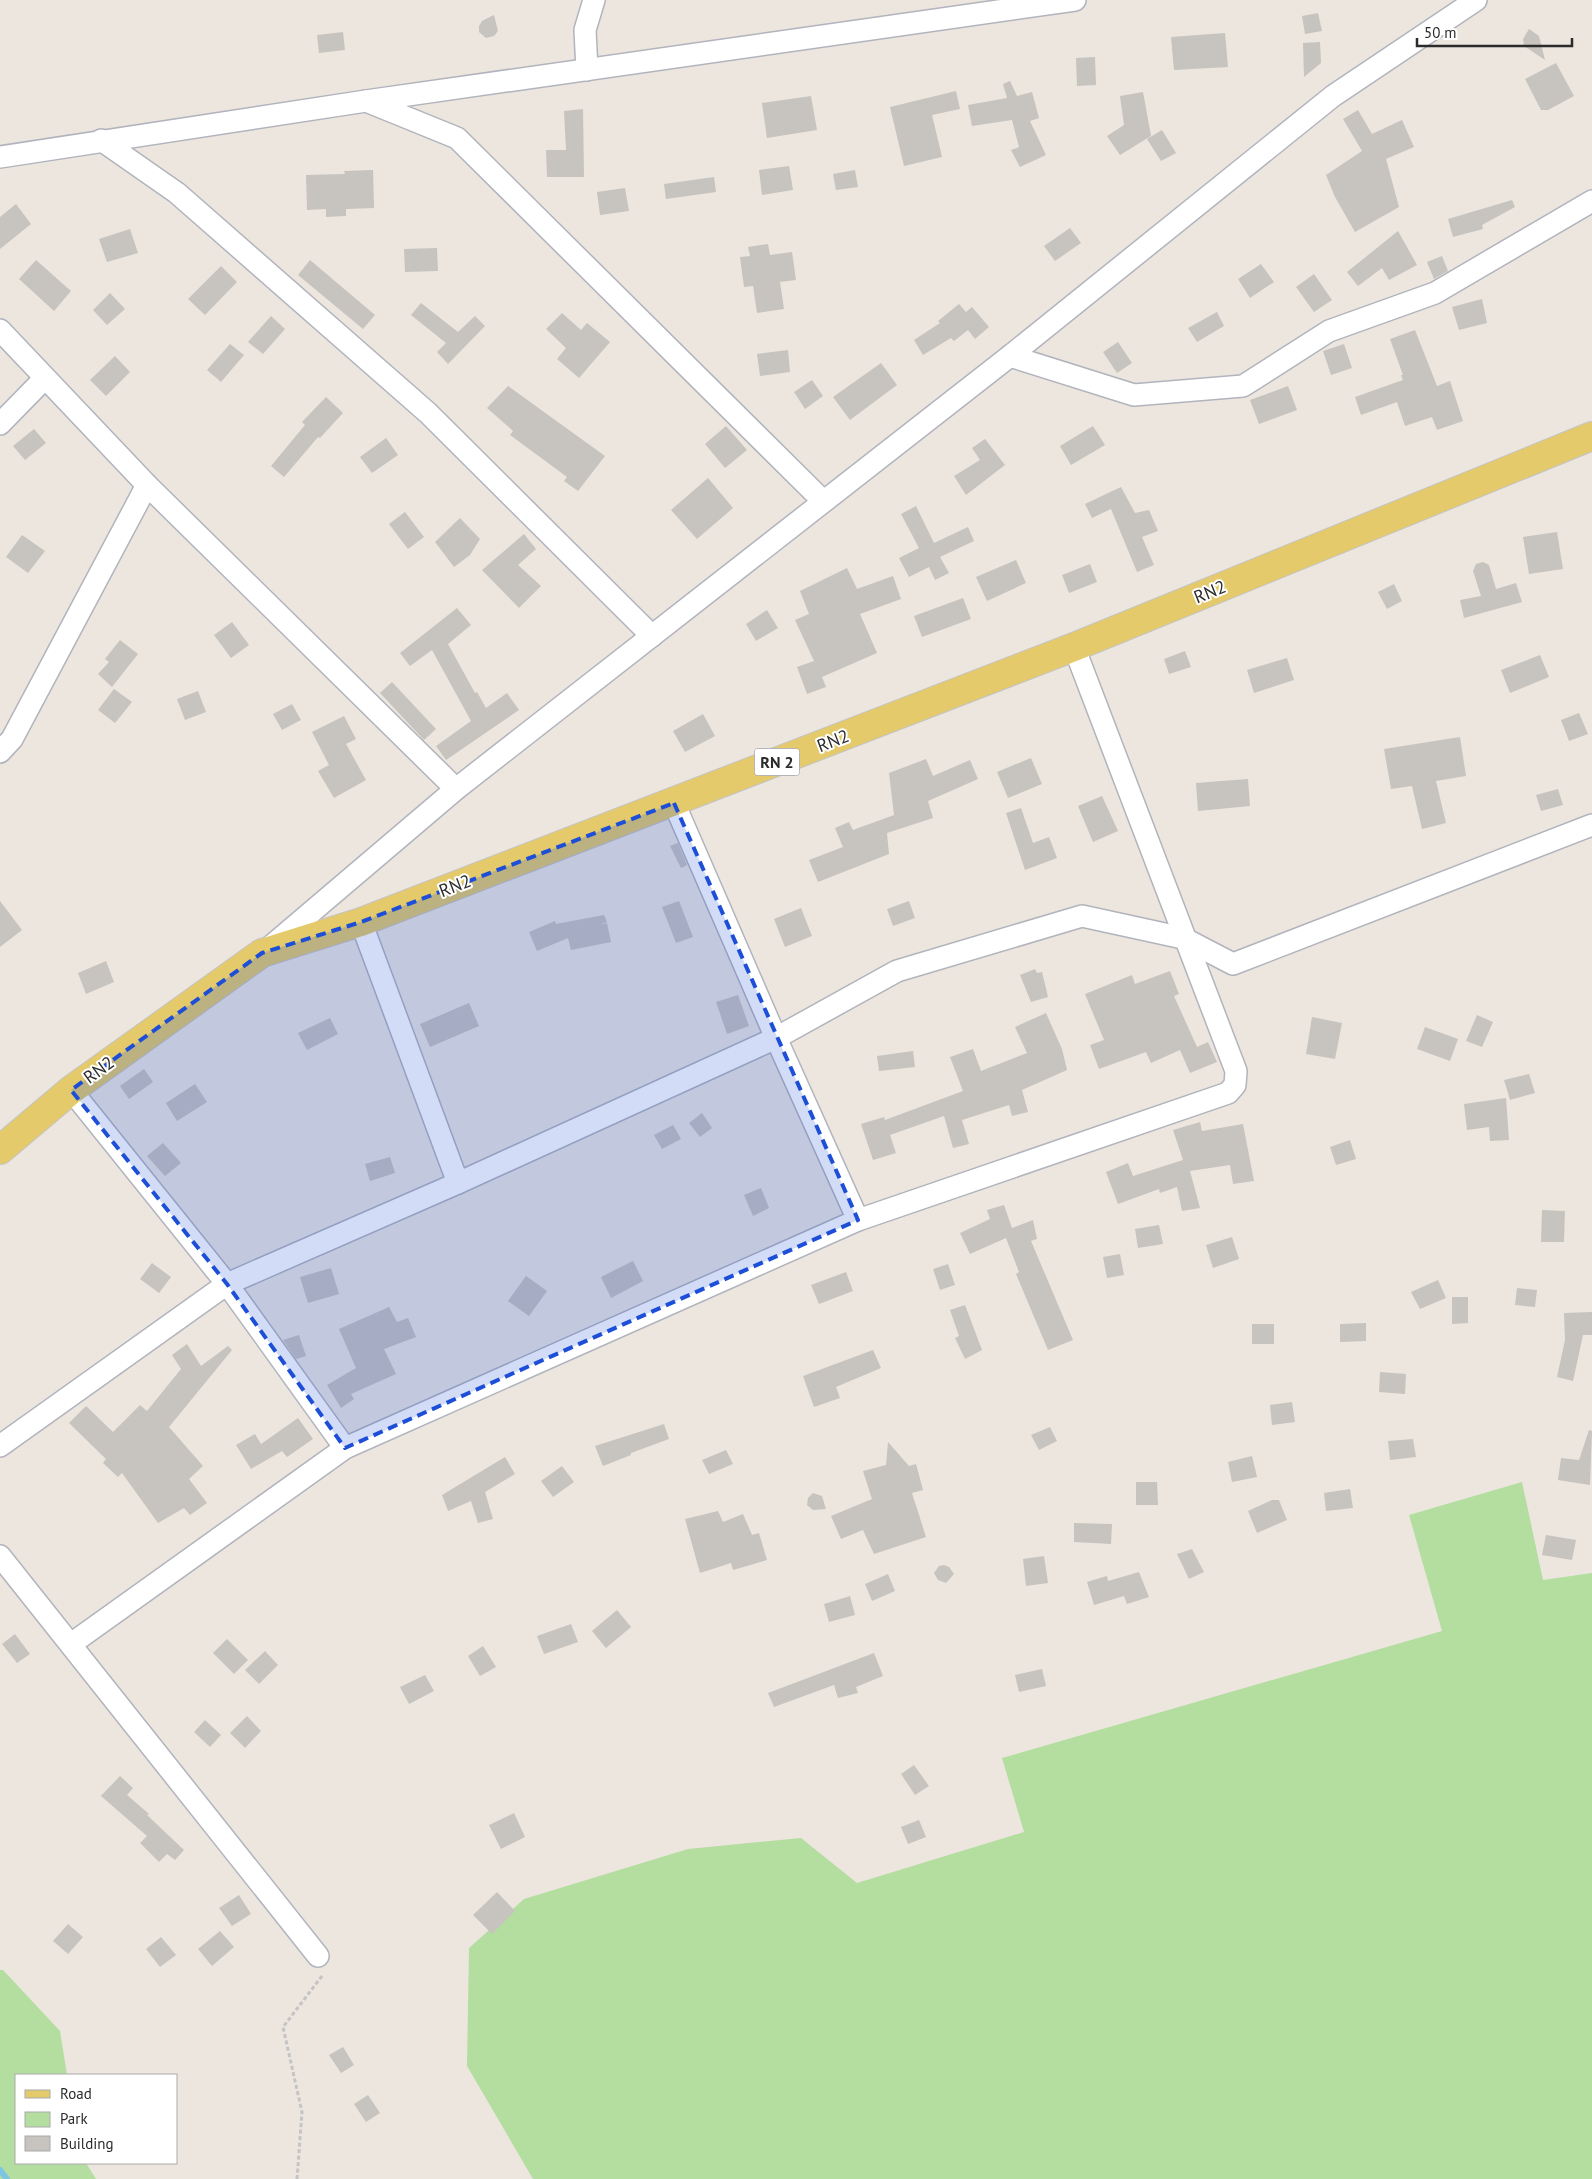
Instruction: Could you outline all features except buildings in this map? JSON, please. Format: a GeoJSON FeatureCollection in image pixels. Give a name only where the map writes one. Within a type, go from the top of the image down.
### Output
{"type":"FeatureCollection","features":[{"type":"Feature","properties":{"kind":"main road","name":"RN2"},"geometry":{"type":"LineString","coordinates":[[0,1150],[71,1090],[262,954],[361,922],[1074,647],[1592,436]]}},
{"type":"Feature","properties":{"kind":"street"},"geometry":{"type":"LineString","coordinates":[[587,70],[585,30],[594,0]]}},
{"type":"Feature","properties":{"kind":"street"},"geometry":{"type":"LineString","coordinates":[[0,157],[366,100],[1075,0]]}},
{"type":"Feature","properties":{"kind":"street"},"geometry":{"type":"LineString","coordinates":[[262,954],[456,790],[1010,356],[1333,96],[1476,0]]}},
{"type":"Feature","properties":{"kind":"street"},"geometry":{"type":"LineString","coordinates":[[366,100],[457,138],[823,501]]}},
{"type":"Feature","properties":{"kind":"street"},"geometry":{"type":"LineString","coordinates":[[101,140],[177,193],[428,414],[652,636]]}},
{"type":"Feature","properties":{"kind":"street"},"geometry":{"type":"LineString","coordinates":[[1010,356],[1134,395],[1243,386],[1329,331],[1435,293],[1592,202]]}},
{"type":"Feature","properties":{"kind":"street"},"geometry":{"type":"LineString","coordinates":[[0,330],[147,486],[456,790]]}},
{"type":"Feature","properties":{"kind":"street"},"geometry":{"type":"LineString","coordinates":[[0,424],[45,378]]}},
{"type":"Feature","properties":{"kind":"street"},"geometry":{"type":"LineString","coordinates":[[0,752],[12,739],[147,486]]}},
{"type":"Feature","properties":{"kind":"street"},"geometry":{"type":"LineString","coordinates":[[71,1644],[345,1448],[858,1220],[1228,1093],[1235,1085],[1236,1072],[1183,938],[1074,647]]}},
{"type":"Feature","properties":{"kind":"street"},"geometry":{"type":"LineString","coordinates":[[674,802],[776,1038],[858,1220]]}},
{"type":"Feature","properties":{"kind":"street"},"geometry":{"type":"LineString","coordinates":[[0,1446],[227,1284],[458,1183],[776,1038],[897,971],[1082,916],[1183,938],[1234,964],[1592,825]]}},
{"type":"Feature","properties":{"kind":"street"},"geometry":{"type":"LineString","coordinates":[[361,922],[458,1183]]}},
{"type":"Feature","properties":{"kind":"street"},"geometry":{"type":"LineString","coordinates":[[71,1090],[227,1284],[345,1448]]}},
{"type":"Feature","properties":{"kind":"street"},"geometry":{"type":"LineString","coordinates":[[0,1556],[318,1956]]}},
{"type":"Feature","properties":{"kind":"path"},"geometry":{"type":"LineString","coordinates":[[297,2179],[302,2112],[283,2027],[322,1977],[318,1956]]}},
{"type":"Feature","properties":{"kind":"highlighted area"},"geometry":{"type":"Polygon","coordinates":[[[674,803],[858,1220],[345,1448],[227,1284],[71,1090],[262,953],[361,922],[674,803]]]}},
{"type":"Feature","properties":{"kind":"green space"},"geometry":{"type":"Polygon","coordinates":[[[1522,1482],[1543,1580],[1592,1573],[1592,2179],[533,2179],[467,2066],[469,1948],[524,1899],[688,1849],[801,1838],[857,1883],[1024,1832],[1002,1758],[1442,1631],[1409,1515],[1522,1482]]]}},
{"type":"Feature","properties":{"kind":"green space"},"geometry":{"type":"Polygon","coordinates":[[[0,1970],[3,1970],[60,2031],[67,2074],[15,2074],[15,2164],[87,2164],[96,2179],[0,2179],[0,1970]]]}},
{"type":"Feature","properties":{"kind":"waterway"},"geometry":{"type":"LineString","coordinates":[[0,2170],[7,2179]]}}]}
